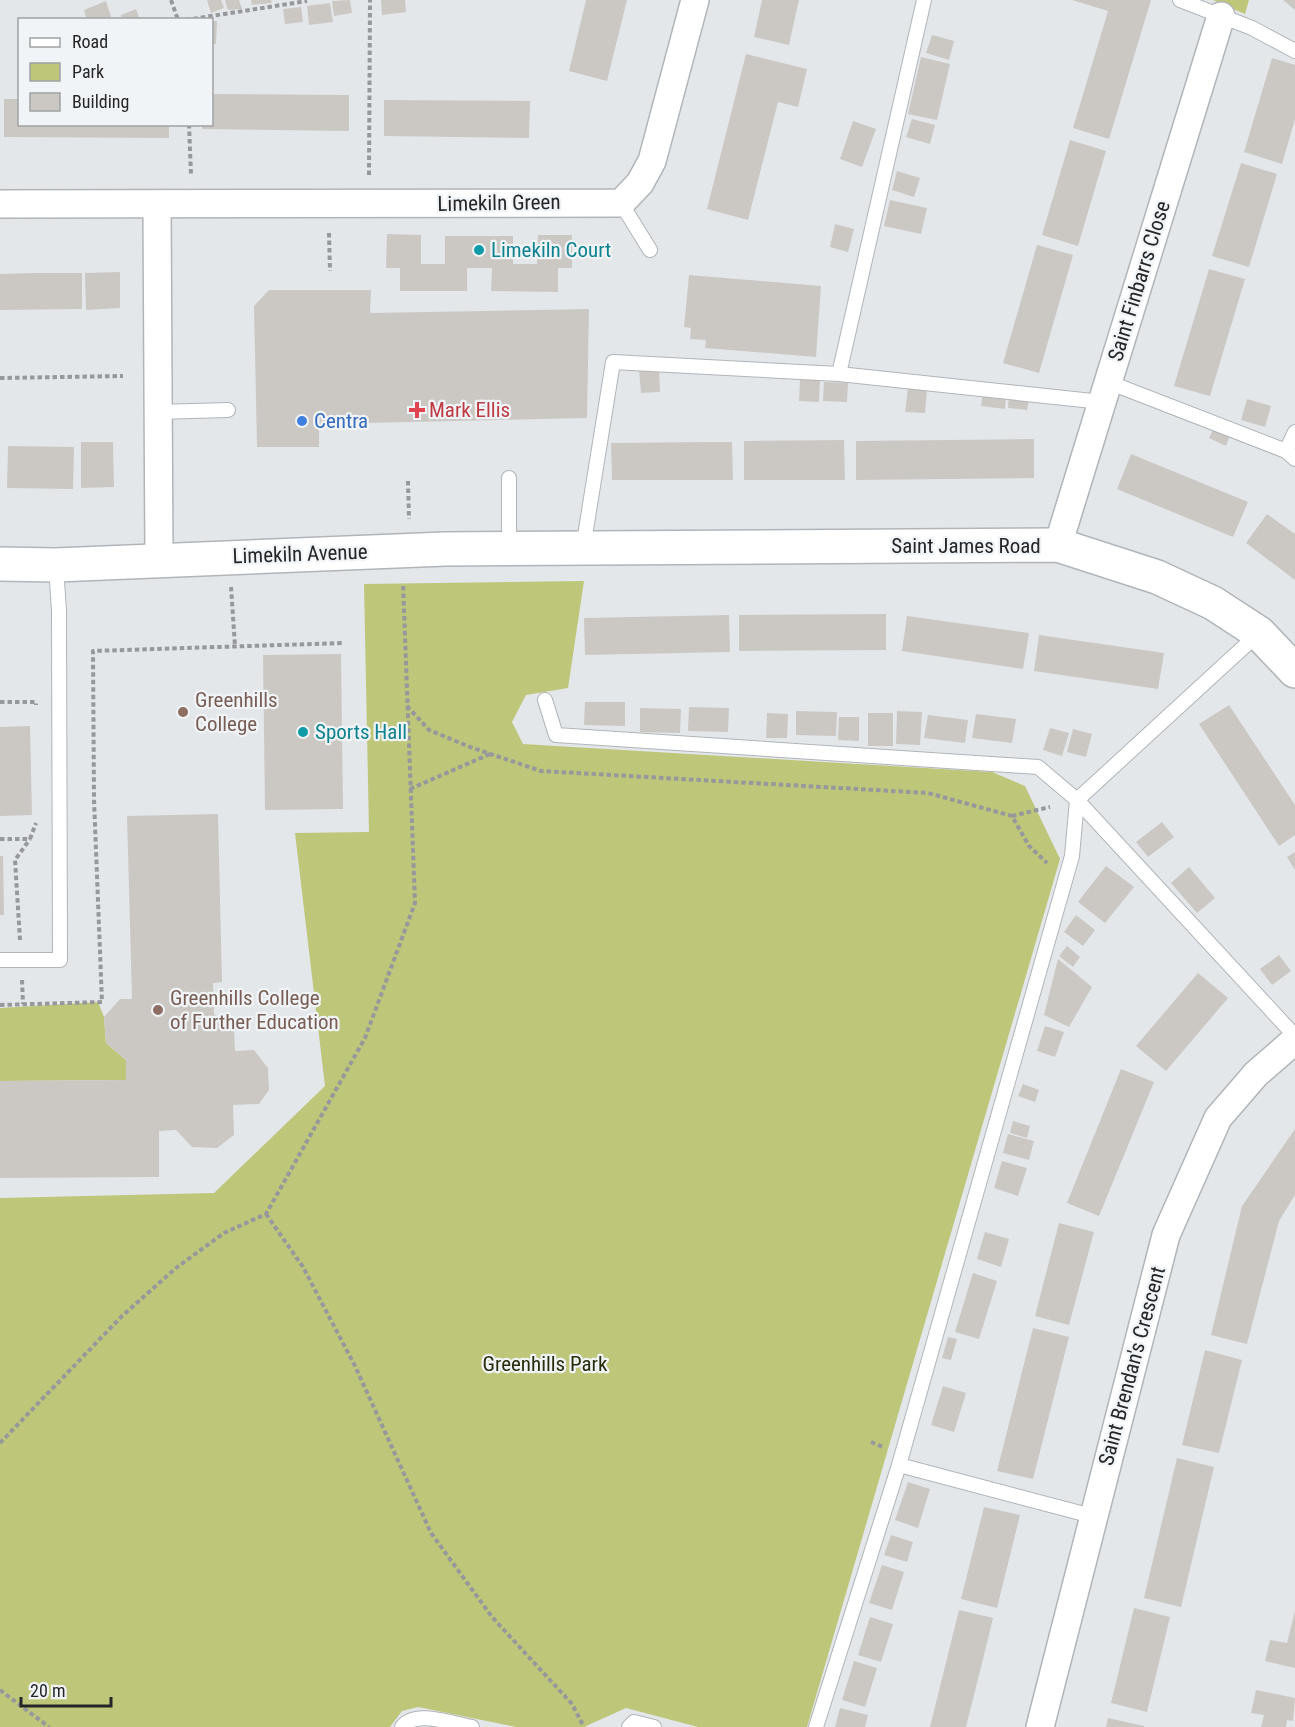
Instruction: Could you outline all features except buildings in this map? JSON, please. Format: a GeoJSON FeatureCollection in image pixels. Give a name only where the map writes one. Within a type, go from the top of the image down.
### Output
{"type":"FeatureCollection","features":[{"type":"Feature","properties":{"kind":"street"},"geometry":{"type":"LineString","coordinates":[[621,203],[640,183],[652,161],[695,0]]}},
{"type":"Feature","properties":{"kind":"street","name":"Saint Finbarrs Close"},"geometry":{"type":"LineString","coordinates":[[1058,546],[1221,16]]}},
{"type":"Feature","properties":{"kind":"street","name":"Limekiln Green"},"geometry":{"type":"LineString","coordinates":[[0,204],[157,206],[621,203]]}},
{"type":"Feature","properties":{"kind":"street"},"geometry":{"type":"LineString","coordinates":[[157,206],[156,412],[159,560]]}},
{"type":"Feature","properties":{"kind":"street","name":"Saint James Road"},"geometry":{"type":"LineString","coordinates":[[580,549],[1058,546],[1156,577],[1213,603],[1259,633],[1295,671]]}},
{"type":"Feature","properties":{"kind":"street","name":"Limekiln Avenue"},"geometry":{"type":"LineString","coordinates":[[0,564],[56,565],[402,550],[580,549]]}},
{"type":"Feature","properties":{"kind":"street","name":"Saint Brendan's Crescent"},"geometry":{"type":"LineString","coordinates":[[1040,1727],[1092,1516],[1166,1235],[1218,1118],[1256,1074],[1295,1038]]}},
{"type":"Feature","properties":{"kind":"lane"},"geometry":{"type":"LineString","coordinates":[[839,374],[924,0]]}},
{"type":"Feature","properties":{"kind":"lane"},"geometry":{"type":"LineString","coordinates":[[1180,0],[1221,16],[1295,51]]}},
{"type":"Feature","properties":{"kind":"lane"},"geometry":{"type":"LineString","coordinates":[[621,203],[651,250]]}},
{"type":"Feature","properties":{"kind":"lane"},"geometry":{"type":"LineString","coordinates":[[580,549],[613,363],[839,374],[1105,392],[1290,455],[1295,432]]}},
{"type":"Feature","properties":{"kind":"lane"},"geometry":{"type":"LineString","coordinates":[[156,412],[228,410]]}},
{"type":"Feature","properties":{"kind":"lane"},"geometry":{"type":"LineString","coordinates":[[509,478],[509,549]]}},
{"type":"Feature","properties":{"kind":"lane"},"geometry":{"type":"LineString","coordinates":[[0,960],[60,960],[59,611],[56,565]]}},
{"type":"Feature","properties":{"kind":"lane"},"geometry":{"type":"LineString","coordinates":[[816,1727],[899,1465],[1072,856],[1077,800],[1259,633]]}},
{"type":"Feature","properties":{"kind":"lane"},"geometry":{"type":"LineString","coordinates":[[545,700],[556,735],[1038,767],[1077,800],[1295,1038]]}},
{"type":"Feature","properties":{"kind":"lane"},"geometry":{"type":"LineString","coordinates":[[899,1465],[1092,1516]]}},
{"type":"Feature","properties":{"kind":"lane"},"geometry":{"type":"LineString","coordinates":[[402,1727],[405,1722],[420,1718],[472,1727]]}},
{"type":"Feature","properties":{"kind":"lane"},"geometry":{"type":"LineString","coordinates":[[629,1727],[634,1722],[654,1727]]}},
{"type":"Feature","properties":{"kind":"path"},"geometry":{"type":"LineString","coordinates":[[171,0],[177,18]]}},
{"type":"Feature","properties":{"kind":"path"},"geometry":{"type":"LineString","coordinates":[[369,176],[370,0]]}},
{"type":"Feature","properties":{"kind":"path"},"geometry":{"type":"LineString","coordinates":[[199,18],[307,1]]}},
{"type":"Feature","properties":{"kind":"path"},"geometry":{"type":"LineString","coordinates":[[189,126],[191,179]]}},
{"type":"Feature","properties":{"kind":"path"},"geometry":{"type":"LineString","coordinates":[[329,233],[330,271]]}},
{"type":"Feature","properties":{"kind":"path"},"geometry":{"type":"LineString","coordinates":[[0,378],[123,376]]}},
{"type":"Feature","properties":{"kind":"path"},"geometry":{"type":"LineString","coordinates":[[408,481],[409,526]]}},
{"type":"Feature","properties":{"kind":"path"},"geometry":{"type":"LineString","coordinates":[[231,579],[235,646]]}},
{"type":"Feature","properties":{"kind":"path"},"geometry":{"type":"LineString","coordinates":[[0,1443],[122,1316],[176,1268],[224,1233],[266,1214],[365,1038],[415,903],[403,580]]}},
{"type":"Feature","properties":{"kind":"path"},"geometry":{"type":"LineString","coordinates":[[0,1005],[102,1002],[94,800],[93,651],[343,643]]}},
{"type":"Feature","properties":{"kind":"path"},"geometry":{"type":"LineString","coordinates":[[0,702],[36,702],[36,713]]}},
{"type":"Feature","properties":{"kind":"path"},"geometry":{"type":"LineString","coordinates":[[407,706],[429,730],[541,771],[928,794],[1012,816],[1077,800]]}},
{"type":"Feature","properties":{"kind":"path"},"geometry":{"type":"LineString","coordinates":[[410,789],[491,754]]}},
{"type":"Feature","properties":{"kind":"path"},"geometry":{"type":"LineString","coordinates":[[23,1004],[15,860],[30,839],[38,816]]}},
{"type":"Feature","properties":{"kind":"path"},"geometry":{"type":"LineString","coordinates":[[1012,816],[1029,846],[1056,871],[1067,872]]}},
{"type":"Feature","properties":{"kind":"path"},"geometry":{"type":"LineString","coordinates":[[0,839],[30,839]]}},
{"type":"Feature","properties":{"kind":"path"},"geometry":{"type":"LineString","coordinates":[[266,1214],[303,1267],[355,1366],[431,1533],[492,1617],[572,1704],[584,1727]]}},
{"type":"Feature","properties":{"kind":"path"},"geometry":{"type":"LineString","coordinates":[[0,1690],[50,1727]]}},
{"type":"Feature","properties":{"kind":"green space"},"geometry":{"type":"Polygon","coordinates":[[[1213,0],[1249,0],[1245,14],[1213,0]]]}},
{"type":"Feature","properties":{"kind":"green space","name":"Greenhills Park"},"geometry":{"type":"Polygon","coordinates":[[[584,581],[568,688],[526,695],[512,722],[523,744],[992,772],[1025,786],[1060,859],[807,1727],[698,1727],[626,1708],[584,1727],[516,1727],[418,1707],[402,1711],[390,1727],[0,1727],[0,1198],[214,1193],[325,1086],[295,833],[369,832],[364,584],[584,581]]]}},
{"type":"Feature","properties":{"kind":"green space"},"geometry":{"type":"Polygon","coordinates":[[[98,1002],[104,1017],[106,1043],[126,1060],[126,1080],[0,1081],[0,1008],[98,1002]]]}},
{"type":"Feature","properties":{"kind":"place","name":"Limekiln Court"},"geometry":{"type":"Point","coordinates":[479,250]}},
{"type":"Feature","properties":{"kind":"place","name":"Mark Ellis"},"geometry":{"type":"Point","coordinates":[417,410]}},
{"type":"Feature","properties":{"kind":"place","name":"Centra"},"geometry":{"type":"Point","coordinates":[302,421]}},
{"type":"Feature","properties":{"kind":"place","name":"Greenhills College"},"geometry":{"type":"Point","coordinates":[183,712]}},
{"type":"Feature","properties":{"kind":"place","name":"Sports Hall"},"geometry":{"type":"Point","coordinates":[303,732]}},
{"type":"Feature","properties":{"kind":"place","name":"Greenhills College of Further Education"},"geometry":{"type":"Point","coordinates":[158,1010]}}]}
